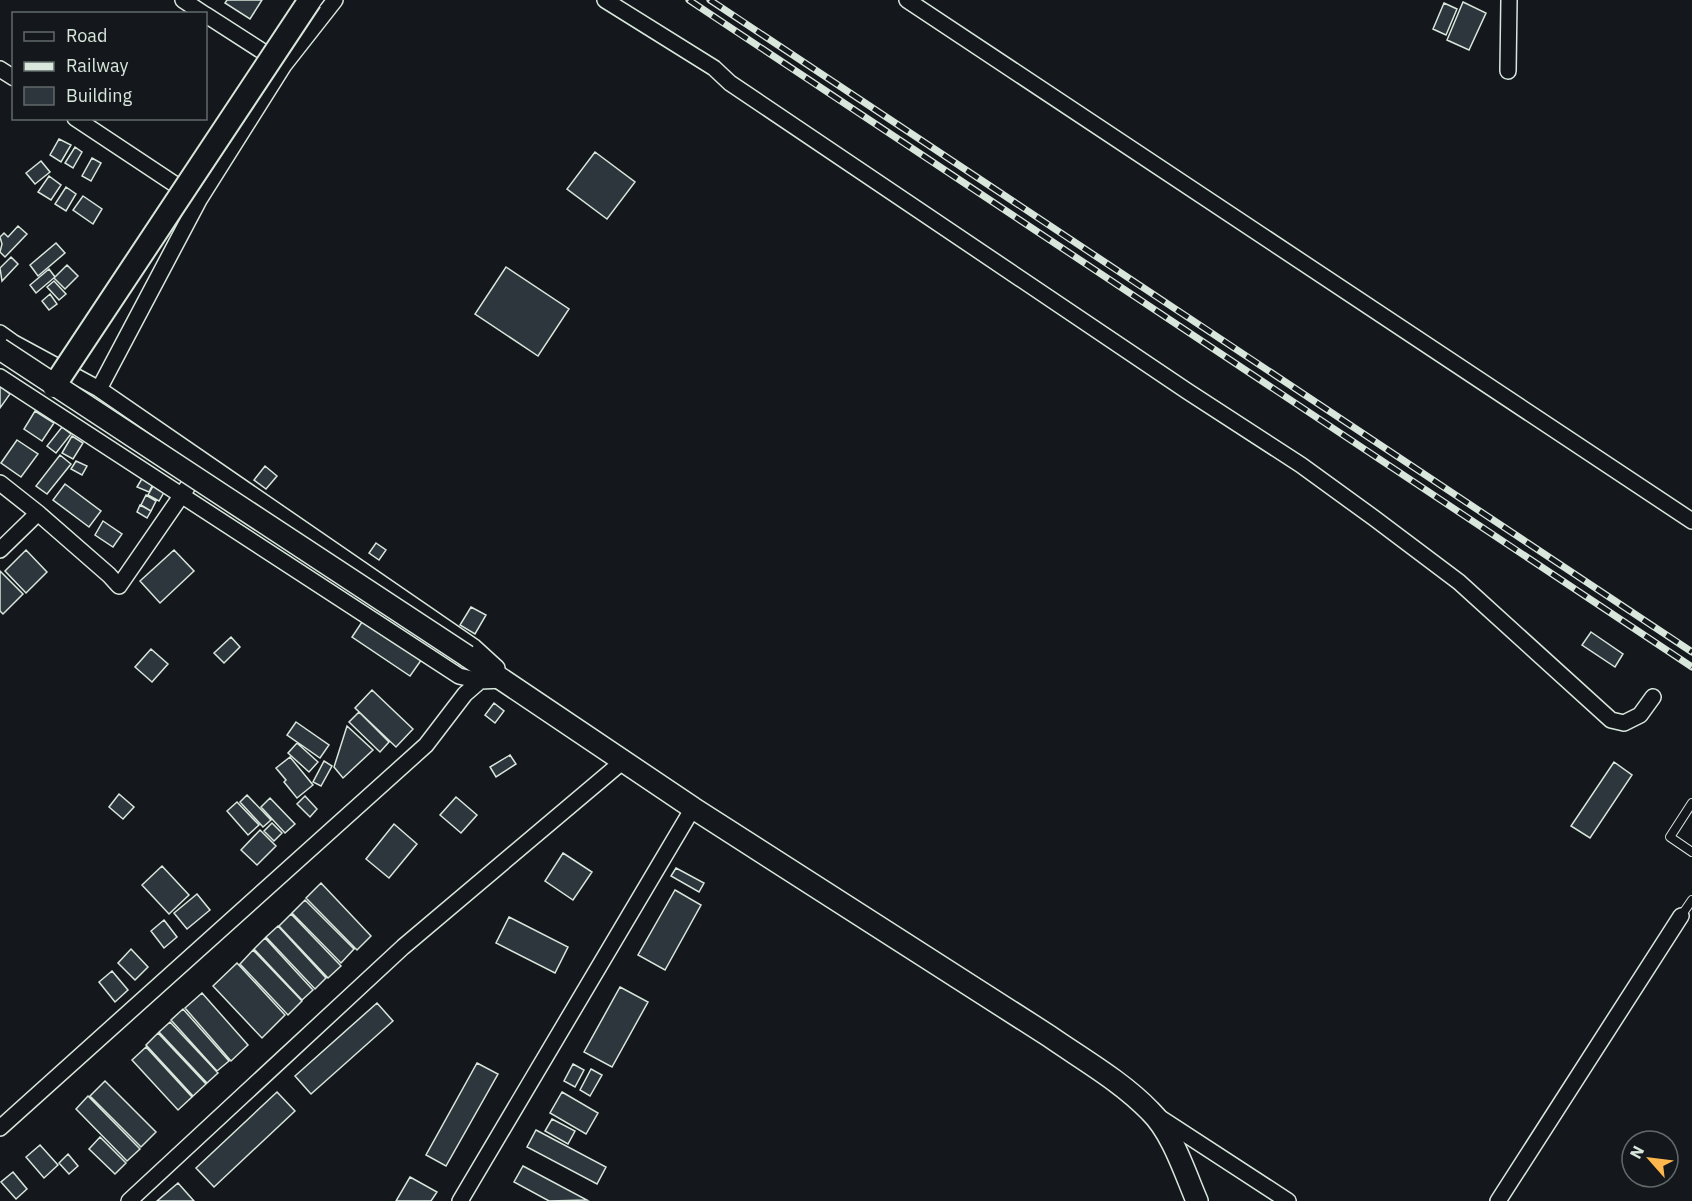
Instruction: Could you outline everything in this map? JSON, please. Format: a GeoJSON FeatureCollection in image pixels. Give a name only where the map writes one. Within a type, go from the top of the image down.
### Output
{"type":"FeatureCollection","features":[{"type":"Feature","properties":{"kind":"main road"},"geometry":{"type":"LineString","coordinates":[[54,386],[310,0]]}},
{"type":"Feature","properties":{"kind":"main road"},"geometry":{"type":"LineString","coordinates":[[7,346],[54,386],[505,680],[622,762],[1049,1036],[1115,1082],[1151,1112],[1171,1142],[1197,1201]]}},
{"type":"Feature","properties":{"kind":"street"},"geometry":{"type":"LineString","coordinates":[[183,0],[202,12]]}},
{"type":"Feature","properties":{"kind":"street"},"geometry":{"type":"LineString","coordinates":[[99,389],[199,200],[284,65],[335,0]]}},
{"type":"Feature","properties":{"kind":"street"},"geometry":{"type":"LineString","coordinates":[[605,0],[714,68],[730,83],[1186,391],[1301,465],[1459,582],[1611,720],[1624,723],[1640,715],[1653,697]]}},
{"type":"Feature","properties":{"kind":"street"},"geometry":{"type":"LineString","coordinates":[[907,0],[1692,521]]}},
{"type":"Feature","properties":{"kind":"street"},"geometry":{"type":"LineString","coordinates":[[1508,71],[1509,0]]}},
{"type":"Feature","properties":{"kind":"street"},"geometry":{"type":"LineString","coordinates":[[207,15],[284,65]]}},
{"type":"Feature","properties":{"kind":"street"},"geometry":{"type":"LineString","coordinates":[[78,120],[199,200]]}},
{"type":"Feature","properties":{"kind":"street"},"geometry":{"type":"LineString","coordinates":[[0,333],[7,346],[99,389],[204,461],[474,647],[492,662],[505,680]]}},
{"type":"Feature","properties":{"kind":"street"},"geometry":{"type":"LineString","coordinates":[[0,355],[7,346]]}},
{"type":"Feature","properties":{"kind":"street"},"geometry":{"type":"LineString","coordinates":[[0,377],[183,494],[459,676],[480,681],[505,680]]}},
{"type":"Feature","properties":{"kind":"street"},"geometry":{"type":"LineString","coordinates":[[0,483],[38,513],[119,586],[204,461]]}},
{"type":"Feature","properties":{"kind":"street"},"geometry":{"type":"LineString","coordinates":[[0,550],[38,513]]}},
{"type":"Feature","properties":{"kind":"street"},"geometry":{"type":"LineString","coordinates":[[0,1128],[426,745],[465,694],[480,681]]}},
{"type":"Feature","properties":{"kind":"street"},"geometry":{"type":"LineString","coordinates":[[129,1201],[403,947],[622,762]]}},
{"type":"Feature","properties":{"kind":"street"},"geometry":{"type":"LineString","coordinates":[[460,1201],[693,808]]}},
{"type":"Feature","properties":{"kind":"street"},"geometry":{"type":"LineString","coordinates":[[1498,1201],[1681,916]]}},
{"type":"Feature","properties":{"kind":"street"},"geometry":{"type":"LineString","coordinates":[[1151,1112],[1288,1201]]}},
{"type":"Feature","properties":{"kind":"lane"},"geometry":{"type":"LineString","coordinates":[[1692,803],[1670,837],[1692,852]]}},
{"type":"Feature","properties":{"kind":"lane"},"geometry":{"type":"LineString","coordinates":[[1681,916],[1692,900]]}},
{"type":"Feature","properties":{"kind":"building"},"geometry":{"type":"Polygon","coordinates":[[[227,0],[262,0],[250,19],[225,3],[227,0]]]}},
{"type":"Feature","properties":{"kind":"building"},"geometry":{"type":"Polygon","coordinates":[[[1463,2],[1486,13],[1469,50],[1447,40],[1463,2]]]}},
{"type":"Feature","properties":{"kind":"building"},"geometry":{"type":"Polygon","coordinates":[[[1444,3],[1457,9],[1446,35],[1433,29],[1444,3]]]}},
{"type":"Feature","properties":{"kind":"building"},"geometry":{"type":"Polygon","coordinates":[[[59,139],[71,145],[61,162],[50,155],[59,139]]]}},
{"type":"Feature","properties":{"kind":"building"},"geometry":{"type":"Polygon","coordinates":[[[75,147],[82,152],[73,168],[65,163],[75,147]]]}},
{"type":"Feature","properties":{"kind":"building"},"geometry":{"type":"Polygon","coordinates":[[[595,152],[635,182],[607,219],[567,189],[595,152]]]}},
{"type":"Feature","properties":{"kind":"building"},"geometry":{"type":"Polygon","coordinates":[[[92,158],[101,163],[91,181],[82,176],[92,158]]]}},
{"type":"Feature","properties":{"kind":"building"},"geometry":{"type":"Polygon","coordinates":[[[41,161],[50,172],[35,184],[26,173],[41,161]]]}},
{"type":"Feature","properties":{"kind":"building"},"geometry":{"type":"Polygon","coordinates":[[[49,176],[61,185],[51,200],[38,192],[49,176]]]}},
{"type":"Feature","properties":{"kind":"building"},"geometry":{"type":"Polygon","coordinates":[[[66,187],[76,194],[66,211],[55,204],[66,187]]]}},
{"type":"Feature","properties":{"kind":"building"},"geometry":{"type":"Polygon","coordinates":[[[83,196],[102,209],[93,224],[73,210],[83,196]]]}},
{"type":"Feature","properties":{"kind":"building"},"geometry":{"type":"Polygon","coordinates":[[[18,226],[27,234],[5,257],[0,252],[2,244],[0,237],[4,233],[8,237],[18,226]]]}},
{"type":"Feature","properties":{"kind":"building"},"geometry":{"type":"Polygon","coordinates":[[[56,243],[65,253],[38,276],[30,265],[56,243]]]}},
{"type":"Feature","properties":{"kind":"building"},"geometry":{"type":"Polygon","coordinates":[[[11,257],[18,264],[2,281],[0,268],[11,257]]]}},
{"type":"Feature","properties":{"kind":"building"},"geometry":{"type":"Polygon","coordinates":[[[67,265],[78,276],[65,289],[54,278],[67,265]]]}},
{"type":"Feature","properties":{"kind":"building"},"geometry":{"type":"Polygon","coordinates":[[[506,267],[569,309],[538,356],[475,314],[506,267]]]}},
{"type":"Feature","properties":{"kind":"building"},"geometry":{"type":"Polygon","coordinates":[[[49,269],[55,277],[36,293],[30,285],[49,269]]]}},
{"type":"Feature","properties":{"kind":"building"},"geometry":{"type":"Polygon","coordinates":[[[54,281],[66,294],[59,300],[47,287],[54,281]]]}},
{"type":"Feature","properties":{"kind":"building"},"geometry":{"type":"Polygon","coordinates":[[[50,294],[57,304],[49,310],[42,301],[50,294]]]}},
{"type":"Feature","properties":{"kind":"building"},"geometry":{"type":"Polygon","coordinates":[[[0,386],[10,394],[0,408],[0,386]]]}},
{"type":"Feature","properties":{"kind":"building"},"geometry":{"type":"Polygon","coordinates":[[[35,411],[54,423],[42,441],[24,429],[35,411]]]}},
{"type":"Feature","properties":{"kind":"building"},"geometry":{"type":"Polygon","coordinates":[[[62,427],[71,434],[56,453],[47,446],[62,427]]]}},
{"type":"Feature","properties":{"kind":"building"},"geometry":{"type":"Polygon","coordinates":[[[72,436],[83,443],[73,459],[62,453],[72,436]]]}},
{"type":"Feature","properties":{"kind":"building"},"geometry":{"type":"Polygon","coordinates":[[[17,440],[38,454],[21,477],[1,463],[17,440]]]}},
{"type":"Feature","properties":{"kind":"building"},"geometry":{"type":"Polygon","coordinates":[[[60,455],[71,464],[47,494],[36,486],[60,455]]]}},
{"type":"Feature","properties":{"kind":"building"},"geometry":{"type":"Polygon","coordinates":[[[76,461],[87,466],[82,475],[71,469],[76,461]]]}},
{"type":"Feature","properties":{"kind":"building"},"geometry":{"type":"Polygon","coordinates":[[[265,466],[277,476],[266,489],[254,480],[265,466]]]}},
{"type":"Feature","properties":{"kind":"building"},"geometry":{"type":"Polygon","coordinates":[[[143,477],[154,482],[149,492],[137,487],[143,477]]]}},
{"type":"Feature","properties":{"kind":"building"},"geometry":{"type":"Polygon","coordinates":[[[156,481],[167,487],[159,501],[148,495],[156,481]]]}},
{"type":"Feature","properties":{"kind":"building"},"geometry":{"type":"Polygon","coordinates":[[[65,484],[101,511],[89,527],[53,500],[65,484]]]}},
{"type":"Feature","properties":{"kind":"building"},"geometry":{"type":"Polygon","coordinates":[[[146,495],[156,501],[151,511],[141,505],[146,495]]]}},
{"type":"Feature","properties":{"kind":"building"},"geometry":{"type":"Polygon","coordinates":[[[140,505],[151,511],[147,518],[137,512],[140,505]]]}},
{"type":"Feature","properties":{"kind":"building"},"geometry":{"type":"Polygon","coordinates":[[[103,521],[122,534],[113,547],[95,535],[103,521]]]}},
{"type":"Feature","properties":{"kind":"building"},"geometry":{"type":"Polygon","coordinates":[[[376,543],[386,550],[379,560],[369,553],[376,543]]]}},
{"type":"Feature","properties":{"kind":"building"},"geometry":{"type":"Polygon","coordinates":[[[26,550],[47,572],[26,593],[5,571],[26,550]]]}},
{"type":"Feature","properties":{"kind":"building"},"geometry":{"type":"Polygon","coordinates":[[[174,550],[194,571],[160,603],[140,581],[174,550]]]}},
{"type":"Feature","properties":{"kind":"building"},"geometry":{"type":"Polygon","coordinates":[[[0,571],[23,594],[3,614],[0,611],[0,571]]]}},
{"type":"Feature","properties":{"kind":"building"},"geometry":{"type":"Polygon","coordinates":[[[471,607],[486,615],[475,634],[460,625],[471,607]]]}},
{"type":"Feature","properties":{"kind":"building"},"geometry":{"type":"Polygon","coordinates":[[[364,619],[422,659],[410,676],[352,637],[364,619]]]}},
{"type":"Feature","properties":{"kind":"building"},"geometry":{"type":"Polygon","coordinates":[[[1591,632],[1623,654],[1615,667],[1582,645],[1591,632]]]}},
{"type":"Feature","properties":{"kind":"building"},"geometry":{"type":"Polygon","coordinates":[[[231,637],[240,647],[224,663],[214,653],[231,637]]]}},
{"type":"Feature","properties":{"kind":"building"},"geometry":{"type":"Polygon","coordinates":[[[151,649],[168,664],[152,682],[135,667],[151,649]]]}},
{"type":"Feature","properties":{"kind":"building"},"geometry":{"type":"Polygon","coordinates":[[[372,690],[413,729],[396,747],[355,708],[372,690]]]}},
{"type":"Feature","properties":{"kind":"building"},"geometry":{"type":"Polygon","coordinates":[[[494,703],[504,711],[495,723],[485,715],[494,703]]]}},
{"type":"Feature","properties":{"kind":"building"},"geometry":{"type":"Polygon","coordinates":[[[359,712],[389,742],[380,752],[349,722],[359,712]]]}},
{"type":"Feature","properties":{"kind":"building"},"geometry":{"type":"Polygon","coordinates":[[[296,722],[329,745],[320,758],[287,735],[296,722]]]}},
{"type":"Feature","properties":{"kind":"building"},"geometry":{"type":"Polygon","coordinates":[[[347,726],[373,750],[343,778],[334,767],[347,726]]]}},
{"type":"Feature","properties":{"kind":"building"},"geometry":{"type":"Polygon","coordinates":[[[297,743],[318,762],[309,772],[288,753],[297,743]]]}},
{"type":"Feature","properties":{"kind":"building"},"geometry":{"type":"Polygon","coordinates":[[[510,755],[516,764],[496,777],[490,767],[510,755]]]}},
{"type":"Feature","properties":{"kind":"building"},"geometry":{"type":"Polygon","coordinates":[[[290,757],[313,785],[297,798],[276,768],[290,757]]]}},
{"type":"Feature","properties":{"kind":"building"},"geometry":{"type":"Polygon","coordinates":[[[324,761],[332,766],[321,786],[313,782],[324,761]]]}},
{"type":"Feature","properties":{"kind":"building"},"geometry":{"type":"Polygon","coordinates":[[[1614,762],[1632,775],[1590,838],[1571,826],[1614,762]]]}},
{"type":"Feature","properties":{"kind":"building"},"geometry":{"type":"Polygon","coordinates":[[[119,794],[134,807],[123,819],[109,807],[119,794]]]}},
{"type":"Feature","properties":{"kind":"building"},"geometry":{"type":"Polygon","coordinates":[[[247,795],[271,820],[263,827],[240,802],[247,795]]]}},
{"type":"Feature","properties":{"kind":"building"},"geometry":{"type":"Polygon","coordinates":[[[305,796],[317,809],[310,817],[297,804],[305,796]]]}},
{"type":"Feature","properties":{"kind":"building"},"geometry":{"type":"Polygon","coordinates":[[[456,797],[477,815],[461,833],[440,815],[456,797]]]}},
{"type":"Feature","properties":{"kind":"building"},"geometry":{"type":"Polygon","coordinates":[[[270,798],[295,824],[285,833],[261,807],[270,798]]]}},
{"type":"Feature","properties":{"kind":"building"},"geometry":{"type":"Polygon","coordinates":[[[237,802],[259,825],[248,835],[227,811],[237,802]]]}},
{"type":"Feature","properties":{"kind":"building"},"geometry":{"type":"Polygon","coordinates":[[[272,823],[282,833],[274,841],[264,831],[272,823]]]}},
{"type":"Feature","properties":{"kind":"building"},"geometry":{"type":"Polygon","coordinates":[[[394,824],[417,844],[389,878],[366,859],[394,824]]]}},
{"type":"Feature","properties":{"kind":"building"},"geometry":{"type":"Polygon","coordinates":[[[260,830],[276,846],[257,865],[241,850],[260,830]]]}},
{"type":"Feature","properties":{"kind":"building"},"geometry":{"type":"Polygon","coordinates":[[[563,853],[592,872],[573,900],[545,881],[563,853]]]}},
{"type":"Feature","properties":{"kind":"building"},"geometry":{"type":"Polygon","coordinates":[[[162,866],[189,895],[169,914],[142,885],[162,866]]]}},
{"type":"Feature","properties":{"kind":"building"},"geometry":{"type":"Polygon","coordinates":[[[676,868],[704,883],[699,892],[671,876],[676,868]]]}},
{"type":"Feature","properties":{"kind":"building"},"geometry":{"type":"Polygon","coordinates":[[[321,883],[371,936],[357,950],[306,898],[321,883]]]}},
{"type":"Feature","properties":{"kind":"building"},"geometry":{"type":"Polygon","coordinates":[[[675,890],[701,905],[665,970],[638,955],[675,890]]]}},
{"type":"Feature","properties":{"kind":"building"},"geometry":{"type":"Polygon","coordinates":[[[197,894],[210,910],[187,929],[174,913],[197,894]]]}},
{"type":"Feature","properties":{"kind":"building"},"geometry":{"type":"Polygon","coordinates":[[[305,900],[354,949],[341,963],[292,913],[305,900]]]}},
{"type":"Feature","properties":{"kind":"building"},"geometry":{"type":"Polygon","coordinates":[[[291,914],[341,966],[328,978],[279,926],[291,914]]]}},
{"type":"Feature","properties":{"kind":"building"},"geometry":{"type":"Polygon","coordinates":[[[509,917],[568,947],[555,973],[496,943],[509,917]]]}},
{"type":"Feature","properties":{"kind":"building"},"geometry":{"type":"Polygon","coordinates":[[[164,920],[177,937],[164,948],[151,931],[164,920]]]}},
{"type":"Feature","properties":{"kind":"building"},"geometry":{"type":"Polygon","coordinates":[[[278,926],[326,978],[315,989],[266,937],[278,926]]]}},
{"type":"Feature","properties":{"kind":"building"},"geometry":{"type":"Polygon","coordinates":[[[265,938],[313,990],[302,1000],[254,949],[265,938]]]}},
{"type":"Feature","properties":{"kind":"building"},"geometry":{"type":"Polygon","coordinates":[[[131,949],[148,967],[135,980],[118,963],[131,949]]]}},
{"type":"Feature","properties":{"kind":"building"},"geometry":{"type":"Polygon","coordinates":[[[253,950],[302,1001],[288,1015],[240,964],[253,950]]]}},
{"type":"Feature","properties":{"kind":"building"},"geometry":{"type":"Polygon","coordinates":[[[237,963],[285,1015],[262,1038],[213,986],[237,963]]]}},
{"type":"Feature","properties":{"kind":"building"},"geometry":{"type":"Polygon","coordinates":[[[112,971],[128,990],[115,1002],[99,982],[112,971]]]}},
{"type":"Feature","properties":{"kind":"building"},"geometry":{"type":"Polygon","coordinates":[[[620,987],[648,1002],[612,1067],[584,1052],[620,987]]]}},
{"type":"Feature","properties":{"kind":"building"},"geometry":{"type":"Polygon","coordinates":[[[202,993],[248,1045],[231,1061],[185,1008],[202,993]]]}},
{"type":"Feature","properties":{"kind":"building"},"geometry":{"type":"Polygon","coordinates":[[[377,1003],[393,1021],[311,1094],[295,1076],[377,1003]]]}},
{"type":"Feature","properties":{"kind":"building"},"geometry":{"type":"Polygon","coordinates":[[[183,1009],[229,1061],[217,1071],[171,1020],[183,1009]]]}},
{"type":"Feature","properties":{"kind":"building"},"geometry":{"type":"Polygon","coordinates":[[[170,1022],[218,1073],[207,1083],[159,1032],[170,1022]]]}},
{"type":"Feature","properties":{"kind":"building"},"geometry":{"type":"Polygon","coordinates":[[[158,1033],[206,1084],[193,1096],[146,1045],[158,1033]]]}},
{"type":"Feature","properties":{"kind":"building"},"geometry":{"type":"Polygon","coordinates":[[[146,1047],[192,1097],[178,1110],[132,1060],[146,1047]]]}},
{"type":"Feature","properties":{"kind":"building"},"geometry":{"type":"Polygon","coordinates":[[[477,1063],[498,1074],[446,1166],[426,1155],[477,1063]]]}},
{"type":"Feature","properties":{"kind":"building"},"geometry":{"type":"Polygon","coordinates":[[[573,1064],[584,1070],[575,1087],[564,1081],[573,1064]]]}},
{"type":"Feature","properties":{"kind":"building"},"geometry":{"type":"Polygon","coordinates":[[[591,1069],[602,1075],[590,1096],[580,1090],[591,1069]]]}},
{"type":"Feature","properties":{"kind":"building"},"geometry":{"type":"Polygon","coordinates":[[[105,1081],[156,1132],[141,1147],[90,1096],[105,1081]]]}},
{"type":"Feature","properties":{"kind":"building"},"geometry":{"type":"Polygon","coordinates":[[[277,1092],[295,1111],[214,1187],[196,1168],[277,1092]]]}},
{"type":"Feature","properties":{"kind":"building"},"geometry":{"type":"Polygon","coordinates":[[[562,1092],[598,1113],[586,1134],[550,1113],[562,1092]]]}},
{"type":"Feature","properties":{"kind":"building"},"geometry":{"type":"Polygon","coordinates":[[[88,1096],[140,1149],[127,1161],[76,1109],[88,1096]]]}},
{"type":"Feature","properties":{"kind":"building"},"geometry":{"type":"Polygon","coordinates":[[[552,1119],[575,1131],[568,1144],[545,1131],[552,1119]]]}},
{"type":"Feature","properties":{"kind":"building"},"geometry":{"type":"Polygon","coordinates":[[[536,1130],[606,1167],[597,1184],[527,1147],[536,1130]]]}},
{"type":"Feature","properties":{"kind":"building"},"geometry":{"type":"Polygon","coordinates":[[[100,1137],[126,1163],[115,1174],[89,1149],[100,1137]]]}},
{"type":"Feature","properties":{"kind":"building"},"geometry":{"type":"Polygon","coordinates":[[[40,1145],[58,1165],[44,1178],[26,1157],[40,1145]]]}},
{"type":"Feature","properties":{"kind":"building"},"geometry":{"type":"Polygon","coordinates":[[[68,1154],[78,1166],[69,1174],[59,1163],[68,1154]]]}},
{"type":"Feature","properties":{"kind":"building"},"geometry":{"type":"Polygon","coordinates":[[[523,1166],[587,1200],[549,1201],[514,1182],[523,1166]]]}},
{"type":"Feature","properties":{"kind":"building"},"geometry":{"type":"Polygon","coordinates":[[[13,1172],[27,1189],[16,1199],[1,1182],[13,1172]]]}},
{"type":"Feature","properties":{"kind":"building"},"geometry":{"type":"Polygon","coordinates":[[[410,1177],[437,1192],[431,1201],[396,1201],[410,1177]]]}},
{"type":"Feature","properties":{"kind":"building"},"geometry":{"type":"Polygon","coordinates":[[[178,1183],[194,1201],[157,1201],[178,1183]]]}},
{"type":"Feature","properties":{"kind":"railway"},"geometry":{"type":"LineString","coordinates":[[689,0],[1692,667]]}},
{"type":"Feature","properties":{"kind":"railway"},"geometry":{"type":"LineString","coordinates":[[710,0],[1692,652]]}}]}
